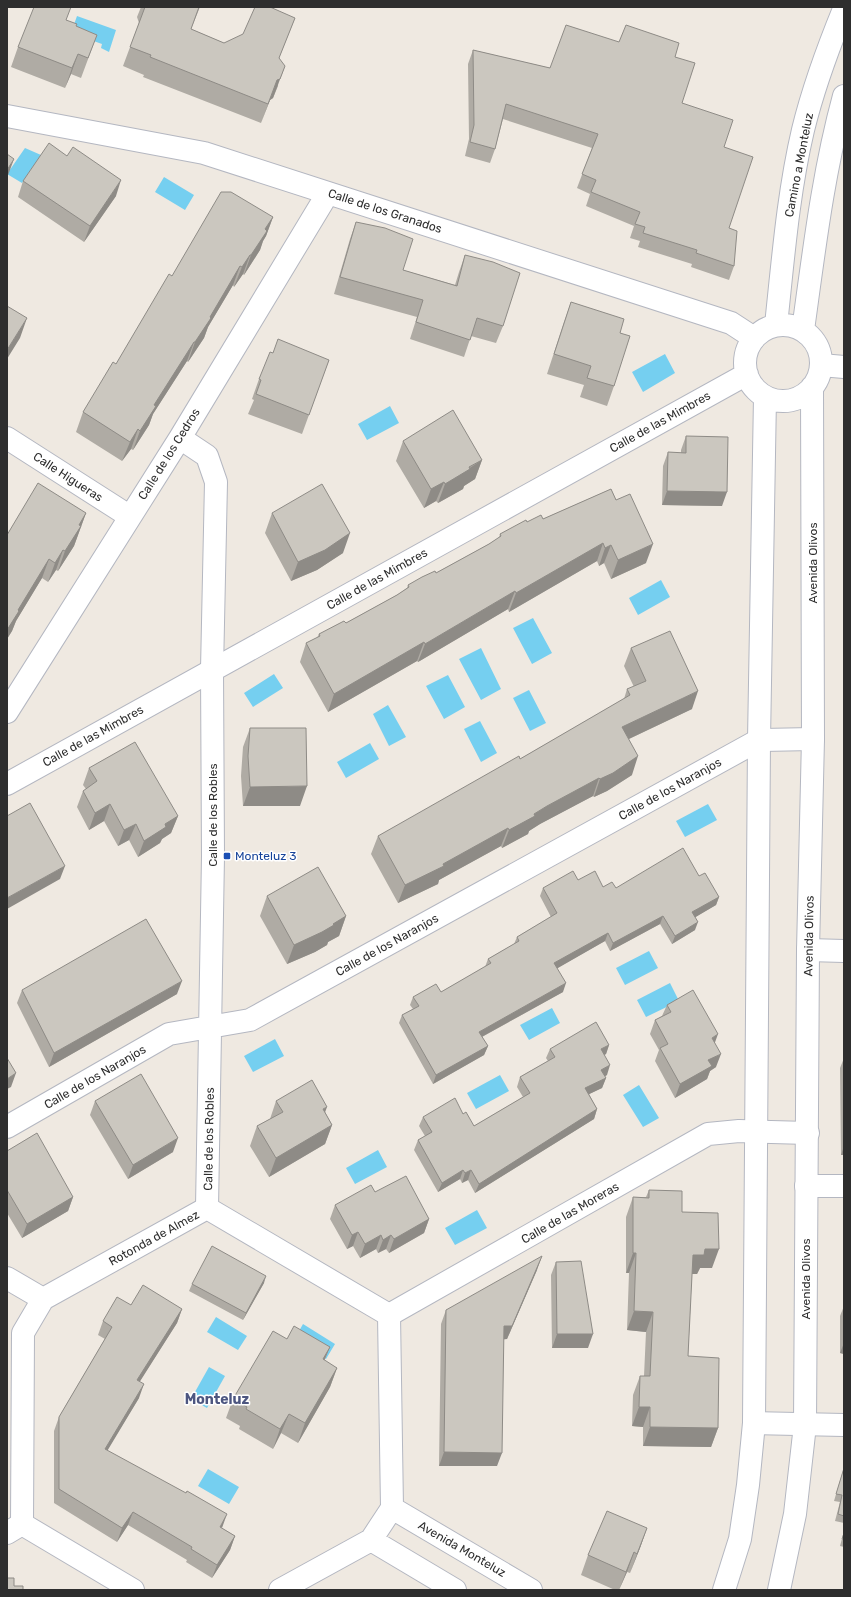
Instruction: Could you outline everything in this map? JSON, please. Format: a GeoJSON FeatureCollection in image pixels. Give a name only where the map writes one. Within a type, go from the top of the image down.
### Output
{"type":"FeatureCollection","features":[{"type":"Feature","properties":{"kind":"street","name":"Camino a Monteluz"},"geometry":{"type":"LineString","coordinates":[[776,325],[788,220],[803,130],[826,52],[844,9]]}},
{"type":"Feature","properties":{"kind":"street"},"geometry":{"type":"LineString","coordinates":[[803,330],[817,223],[831,144],[844,96]]}},
{"type":"Feature","properties":{"kind":"street","name":"Calle de los Granados"},"geometry":{"type":"LineString","coordinates":[[7,116],[204,153],[731,323],[754,338]]}},
{"type":"Feature","properties":{"kind":"street","name":"Calle de los Cedros"},"geometry":{"type":"LineString","coordinates":[[7,712],[129,516],[180,438],[328,193]]}},
{"type":"Feature","properties":{"kind":"street"},"geometry":{"type":"LineString","coordinates":[[776,325],[786,325],[803,330],[817,346],[821,365],[818,379],[812,388],[797,399],[776,401],[765,397],[751,383],[747,374],[745,362],[748,350],[754,338],[764,330],[776,325]]}},
{"type":"Feature","properties":{"kind":"street"},"geometry":{"type":"LineString","coordinates":[[821,365],[844,367]]}},
{"type":"Feature","properties":{"kind":"street","name":"Calle de las Mimbres"},"geometry":{"type":"LineString","coordinates":[[8,781],[747,374]]}},
{"type":"Feature","properties":{"kind":"street","name":"Avenida Olivos"},"geometry":{"type":"LineString","coordinates":[[779,1590],[795,1514],[805,1425],[808,950],[812,739],[812,388]]}},
{"type":"Feature","properties":{"kind":"street"},"geometry":{"type":"LineString","coordinates":[[724,1590],[740,1539],[748,1485],[754,1423],[758,1131],[759,740],[765,397]]}},
{"type":"Feature","properties":{"kind":"street","name":"Calle Higueras"},"geometry":{"type":"LineString","coordinates":[[7,438],[129,516]]}},
{"type":"Feature","properties":{"kind":"street","name":"Calle de los Robles"},"geometry":{"type":"LineString","coordinates":[[180,438],[207,456],[216,482],[212,670],[213,856],[211,1028],[207,1208]]}},
{"type":"Feature","properties":{"kind":"street"},"geometry":{"type":"LineString","coordinates":[[759,740],[812,739]]}},
{"type":"Feature","properties":{"kind":"street","name":"Calle de los Naranjos"},"geometry":{"type":"LineString","coordinates":[[7,1127],[169,1034],[211,1028],[250,1020],[759,740]]}},
{"type":"Feature","properties":{"kind":"street"},"geometry":{"type":"LineString","coordinates":[[808,950],[844,951]]}},
{"type":"Feature","properties":{"kind":"street"},"geometry":{"type":"LineString","coordinates":[[758,1131],[808,1134]]}},
{"type":"Feature","properties":{"kind":"street","name":"Calle de las Moreras"},"geometry":{"type":"LineString","coordinates":[[389,1315],[708,1134],[758,1131]]}},
{"type":"Feature","properties":{"kind":"street"},"geometry":{"type":"LineString","coordinates":[[806,1186],[844,1186]]}},
{"type":"Feature","properties":{"kind":"street","name":"Rotonda de Almez"},"geometry":{"type":"LineString","coordinates":[[43,1299],[207,1208],[389,1315]]}},
{"type":"Feature","properties":{"kind":"street"},"geometry":{"type":"LineString","coordinates":[[7,1278],[43,1299],[15,1328],[14,1528],[133,1590]]}},
{"type":"Feature","properties":{"kind":"street"},"geometry":{"type":"LineString","coordinates":[[280,1590],[371,1540],[392,1508],[389,1315]]}},
{"type":"Feature","properties":{"kind":"street"},"geometry":{"type":"LineString","coordinates":[[754,1423],[844,1425]]}},
{"type":"Feature","properties":{"kind":"street","name":"Avenida Monteluz"},"geometry":{"type":"LineString","coordinates":[[392,1508],[531,1590]]}},
{"type":"Feature","properties":{"kind":"street"},"geometry":{"type":"LineString","coordinates":[[371,1540],[455,1590]]}},
{"type":"Feature","properties":{"kind":"water"},"geometry":{"type":"Polygon","coordinates":[[[77,16],[116,30],[109,52],[101,48],[102,44],[71,33],[77,16]]]}},
{"type":"Feature","properties":{"kind":"water"},"geometry":{"type":"Polygon","coordinates":[[[25,148],[41,155],[22,183],[7,174],[25,148]]]}},
{"type":"Feature","properties":{"kind":"water"},"geometry":{"type":"Polygon","coordinates":[[[164,177],[194,195],[185,210],[155,192],[164,177]]]}},
{"type":"Feature","properties":{"kind":"water"},"geometry":{"type":"Polygon","coordinates":[[[665,354],[675,373],[643,392],[632,372],[665,354]]]}},
{"type":"Feature","properties":{"kind":"water"},"geometry":{"type":"Polygon","coordinates":[[[390,406],[399,423],[367,440],[358,424],[390,406]]]}},
{"type":"Feature","properties":{"kind":"water"},"geometry":{"type":"Polygon","coordinates":[[[661,580],[670,597],[638,615],[629,598],[661,580]]]}},
{"type":"Feature","properties":{"kind":"water"},"geometry":{"type":"Polygon","coordinates":[[[533,618],[552,653],[532,664],[513,628],[533,618]]]}},
{"type":"Feature","properties":{"kind":"water"},"geometry":{"type":"Polygon","coordinates":[[[481,648],[501,689],[481,700],[459,659],[481,648]]]}},
{"type":"Feature","properties":{"kind":"water"},"geometry":{"type":"Polygon","coordinates":[[[274,674],[283,688],[253,707],[244,693],[274,674]]]}},
{"type":"Feature","properties":{"kind":"water"},"geometry":{"type":"Polygon","coordinates":[[[448,675],[465,707],[444,719],[426,686],[448,675]]]}},
{"type":"Feature","properties":{"kind":"water"},"geometry":{"type":"Polygon","coordinates":[[[529,690],[546,723],[530,731],[513,698],[529,690]]]}},
{"type":"Feature","properties":{"kind":"water"},"geometry":{"type":"Polygon","coordinates":[[[388,705],[406,737],[389,746],[373,714],[388,705]]]}},
{"type":"Feature","properties":{"kind":"water"},"geometry":{"type":"Polygon","coordinates":[[[480,721],[497,753],[481,762],[464,729],[480,721]]]}},
{"type":"Feature","properties":{"kind":"water"},"geometry":{"type":"Polygon","coordinates":[[[370,743],[379,759],[346,778],[337,762],[370,743]]]}},
{"type":"Feature","properties":{"kind":"water"},"geometry":{"type":"Polygon","coordinates":[[[708,804],[717,820],[685,837],[676,821],[708,804]]]}},
{"type":"Feature","properties":{"kind":"water"},"geometry":{"type":"Polygon","coordinates":[[[649,951],[658,968],[625,985],[616,968],[649,951]]]}},
{"type":"Feature","properties":{"kind":"water"},"geometry":{"type":"Polygon","coordinates":[[[670,983],[679,1001],[646,1017],[637,1000],[670,983]]]}},
{"type":"Feature","properties":{"kind":"water"},"geometry":{"type":"Polygon","coordinates":[[[552,1008],[560,1023],[529,1040],[520,1025],[552,1008]]]}},
{"type":"Feature","properties":{"kind":"water"},"geometry":{"type":"Polygon","coordinates":[[[275,1039],[284,1056],[253,1072],[244,1056],[275,1039]]]}},
{"type":"Feature","properties":{"kind":"water"},"geometry":{"type":"Polygon","coordinates":[[[500,1075],[509,1091],[476,1109],[467,1093],[500,1075]]]}},
{"type":"Feature","properties":{"kind":"water"},"geometry":{"type":"Polygon","coordinates":[[[639,1085],[659,1118],[643,1127],[623,1095],[639,1085]]]}},
{"type":"Feature","properties":{"kind":"water"},"geometry":{"type":"Polygon","coordinates":[[[378,1150],[387,1167],[355,1184],[346,1168],[378,1150]]]}},
{"type":"Feature","properties":{"kind":"water"},"geometry":{"type":"Polygon","coordinates":[[[477,1210],[487,1228],[455,1245],[445,1228],[477,1210]]]}},
{"type":"Feature","properties":{"kind":"water"},"geometry":{"type":"Polygon","coordinates":[[[216,1317],[247,1336],[238,1350],[207,1332],[216,1317]]]}},
{"type":"Feature","properties":{"kind":"water"},"geometry":{"type":"Polygon","coordinates":[[[303,1324],[335,1344],[326,1359],[294,1340],[303,1324]]]}},
{"type":"Feature","properties":{"kind":"water"},"geometry":{"type":"Polygon","coordinates":[[[209,1367],[225,1376],[207,1408],[191,1399],[209,1367]]]}},
{"type":"Feature","properties":{"kind":"water"},"geometry":{"type":"Polygon","coordinates":[[[208,1469],[239,1487],[229,1504],[198,1486],[208,1469]]]}},
{"type":"Feature","properties":{"kind":"building"},"geometry":{"type":"Polygon","coordinates":[[[34,7],[71,7],[66,20],[97,35],[88,58],[78,54],[72,68],[18,47],[34,7]]]}},
{"type":"Feature","properties":{"kind":"building"},"geometry":{"type":"Polygon","coordinates":[[[145,7],[199,7],[191,29],[224,43],[243,34],[255,7],[270,7],[295,18],[279,58],[285,66],[280,79],[277,80],[268,104],[150,57],[151,55],[130,47],[145,7]]]}},
{"type":"Feature","properties":{"kind":"building"},"geometry":{"type":"Polygon","coordinates":[[[566,25],[619,42],[626,25],[679,43],[675,57],[695,63],[682,103],[733,120],[724,147],[753,157],[729,228],[737,231],[734,266],[696,253],[697,250],[643,233],[645,227],[635,224],[640,212],[591,192],[596,180],[582,174],[598,134],[506,104],[495,149],[470,142],[474,125],[473,50],[550,68],[566,25]]]}},
{"type":"Feature","properties":{"kind":"building"},"geometry":{"type":"Polygon","coordinates":[[[49,143],[67,156],[73,147],[121,180],[90,226],[23,181],[49,143]]]}},
{"type":"Feature","properties":{"kind":"building"},"geometry":{"type":"Polygon","coordinates":[[[7,154],[14,159],[7,170],[7,154]]]}},
{"type":"Feature","properties":{"kind":"building"},"geometry":{"type":"Polygon","coordinates":[[[221,192],[231,192],[273,217],[265,229],[267,231],[251,255],[242,267],[240,266],[210,317],[211,318],[154,405],[156,406],[140,431],[138,429],[130,442],[83,412],[113,362],[116,364],[169,274],[172,276],[221,192]]]}},
{"type":"Feature","properties":{"kind":"building"},"geometry":{"type":"Polygon","coordinates":[[[356,222],[385,228],[413,239],[403,270],[457,286],[465,255],[493,262],[520,273],[503,326],[477,318],[470,340],[416,322],[423,300],[340,277],[356,222]]]}},
{"type":"Feature","properties":{"kind":"building"},"geometry":{"type":"Polygon","coordinates":[[[571,302],[624,319],[620,333],[630,336],[614,386],[587,378],[591,366],[554,354],[571,302]]]}},
{"type":"Feature","properties":{"kind":"building"},"geometry":{"type":"Polygon","coordinates":[[[7,306],[27,318],[7,350],[7,306]]]}},
{"type":"Feature","properties":{"kind":"building"},"geometry":{"type":"Polygon","coordinates":[[[278,339],[329,360],[309,415],[256,394],[261,380],[259,379],[270,352],[273,353],[278,339]]]}},
{"type":"Feature","properties":{"kind":"building"},"geometry":{"type":"Polygon","coordinates":[[[453,410],[482,460],[469,467],[470,469],[445,484],[444,482],[431,489],[403,441],[453,410]]]}},
{"type":"Feature","properties":{"kind":"building"},"geometry":{"type":"Polygon","coordinates":[[[686,436],[728,437],[727,492],[667,491],[668,452],[686,453],[686,436]]]}},
{"type":"Feature","properties":{"kind":"building"},"geometry":{"type":"Polygon","coordinates":[[[38,483],[86,513],[79,525],[81,526],[65,551],[63,550],[55,563],[49,559],[7,630],[7,535],[38,483]]]}},
{"type":"Feature","properties":{"kind":"building"},"geometry":{"type":"Polygon","coordinates":[[[322,484],[350,533],[325,550],[298,562],[272,513],[322,484]]]}},
{"type":"Feature","properties":{"kind":"building"},"geometry":{"type":"Polygon","coordinates":[[[611,489],[616,500],[630,494],[653,544],[618,560],[611,545],[605,548],[603,543],[516,593],[515,591],[425,644],[424,642],[334,694],[306,643],[320,636],[319,634],[344,621],[346,623],[397,595],[409,587],[408,585],[422,577],[435,571],[436,573],[489,544],[501,536],[500,534],[526,520],[527,522],[541,515],[543,519],[611,489]]]}},
{"type":"Feature","properties":{"kind":"building"},"geometry":{"type":"Polygon","coordinates":[[[670,631],[698,691],[622,727],[638,756],[613,773],[600,779],[599,778],[547,806],[534,814],[535,816],[509,830],[508,828],[443,864],[444,866],[405,885],[378,836],[519,756],[520,759],[630,695],[627,689],[646,681],[631,648],[670,631]]]}},
{"type":"Feature","properties":{"kind":"building"},"geometry":{"type":"Polygon","coordinates":[[[250,728],[306,728],[307,786],[250,787],[248,756],[250,728]]]}},
{"type":"Feature","properties":{"kind":"building"},"geometry":{"type":"Polygon","coordinates":[[[135,742],[178,816],[165,824],[166,827],[144,841],[136,824],[124,830],[110,804],[95,813],[83,791],[97,781],[89,768],[135,742]]]}},
{"type":"Feature","properties":{"kind":"building"},"geometry":{"type":"Polygon","coordinates":[[[30,803],[65,866],[7,898],[7,816],[30,803]]]}},
{"type":"Feature","properties":{"kind":"building"},"geometry":{"type":"Polygon","coordinates":[[[683,848],[699,876],[705,873],[719,897],[692,912],[698,922],[675,936],[663,916],[613,943],[608,933],[554,963],[566,983],[479,1032],[488,1046],[436,1075],[402,1015],[419,1006],[413,997],[436,984],[441,992],[491,963],[488,959],[519,941],[517,937],[557,913],[543,888],[573,871],[578,880],[595,871],[603,887],[612,882],[616,888],[683,848]]]}},
{"type":"Feature","properties":{"kind":"building"},"geometry":{"type":"Polygon","coordinates":[[[318,867],[346,916],[322,932],[294,945],[267,896],[318,867]]]}},
{"type":"Feature","properties":{"kind":"building"},"geometry":{"type":"Polygon","coordinates":[[[146,919],[182,981],[54,1053],[22,990],[146,919]]]}},
{"type":"Feature","properties":{"kind":"building"},"geometry":{"type":"Polygon","coordinates":[[[693,990],[718,1034],[712,1038],[721,1054],[708,1060],[712,1066],[680,1084],[660,1048],[668,1044],[655,1020],[671,1012],[667,1005],[693,990]]]}},
{"type":"Feature","properties":{"kind":"building"},"geometry":{"type":"Polygon","coordinates":[[[596,1022],[609,1045],[601,1049],[610,1065],[601,1070],[606,1078],[585,1088],[597,1109],[479,1184],[471,1170],[465,1173],[463,1170],[442,1183],[418,1140],[432,1132],[423,1117],[455,1098],[463,1114],[466,1112],[474,1126],[530,1093],[520,1077],[555,1057],[550,1049],[596,1022]]]}},
{"type":"Feature","properties":{"kind":"building"},"geometry":{"type":"Polygon","coordinates":[[[7,1058],[16,1073],[7,1079],[7,1058]]]}},
{"type":"Feature","properties":{"kind":"building"},"geometry":{"type":"Polygon","coordinates":[[[141,1074],[178,1138],[133,1165],[95,1101],[141,1074]]]}},
{"type":"Feature","properties":{"kind":"building"},"geometry":{"type":"Polygon","coordinates":[[[312,1080],[327,1107],[323,1109],[332,1125],[276,1158],[257,1126],[283,1112],[276,1101],[312,1080]]]}},
{"type":"Feature","properties":{"kind":"building"},"geometry":{"type":"Polygon","coordinates":[[[37,1133],[73,1197],[27,1224],[7,1190],[7,1151],[37,1133]]]}},
{"type":"Feature","properties":{"kind":"building"},"geometry":{"type":"Polygon","coordinates":[[[406,1176],[429,1219],[394,1239],[391,1235],[383,1240],[381,1235],[365,1244],[358,1232],[352,1235],[335,1205],[371,1185],[375,1192],[406,1176]]]}},
{"type":"Feature","properties":{"kind":"building"},"geometry":{"type":"Polygon","coordinates":[[[649,1190],[682,1191],[682,1212],[718,1213],[719,1249],[705,1249],[704,1255],[693,1255],[688,1356],[719,1358],[718,1428],[650,1427],[650,1407],[639,1407],[640,1376],[650,1376],[653,1312],[634,1311],[636,1253],[633,1253],[633,1197],[649,1198],[649,1190]]]}},
{"type":"Feature","properties":{"kind":"building"},"geometry":{"type":"Polygon","coordinates":[[[212,1246],[266,1276],[246,1313],[192,1284],[212,1246]]]}},
{"type":"Feature","properties":{"kind":"building"},"geometry":{"type":"Polygon","coordinates":[[[542,1256],[512,1326],[504,1326],[502,1453],[444,1452],[446,1310],[542,1256]]]}},
{"type":"Feature","properties":{"kind":"building"},"geometry":{"type":"Polygon","coordinates":[[[581,1261],[593,1334],[557,1334],[556,1262],[581,1261]]]}},
{"type":"Feature","properties":{"kind":"building"},"geometry":{"type":"Polygon","coordinates":[[[143,1285],[182,1309],[137,1380],[144,1384],[105,1449],[186,1493],[187,1491],[227,1514],[220,1527],[235,1536],[217,1565],[191,1549],[192,1547],[133,1512],[122,1528],[59,1489],[59,1417],[112,1327],[103,1321],[117,1297],[131,1305],[143,1285]]]}},
{"type":"Feature","properties":{"kind":"building"},"geometry":{"type":"Polygon","coordinates":[[[294,1326],[330,1347],[323,1359],[337,1368],[305,1423],[289,1414],[280,1429],[246,1409],[247,1407],[233,1399],[273,1331],[287,1339],[294,1326]]]}},
{"type":"Feature","properties":{"kind":"building"},"geometry":{"type":"Polygon","coordinates":[[[844,1468],[844,1516],[838,1514],[842,1495],[836,1494],[844,1468]]]}},
{"type":"Feature","properties":{"kind":"building"},"geometry":{"type":"Polygon","coordinates":[[[607,1511],[647,1528],[637,1554],[634,1552],[626,1572],[588,1555],[607,1511]]]}},
{"type":"Feature","properties":{"kind":"building"},"geometry":{"type":"Polygon","coordinates":[[[7,1578],[14,1578],[14,1586],[23,1586],[23,1590],[7,1590],[7,1578]]]}},
{"type":"Feature","properties":{"kind":"place","name":"Monteluz 3"},"geometry":{"type":"Point","coordinates":[227,856]}},
{"type":"Feature","properties":{"kind":"district","name":"Monteluz"},"geometry":{"type":"Point","coordinates":[217,1399]}}]}
